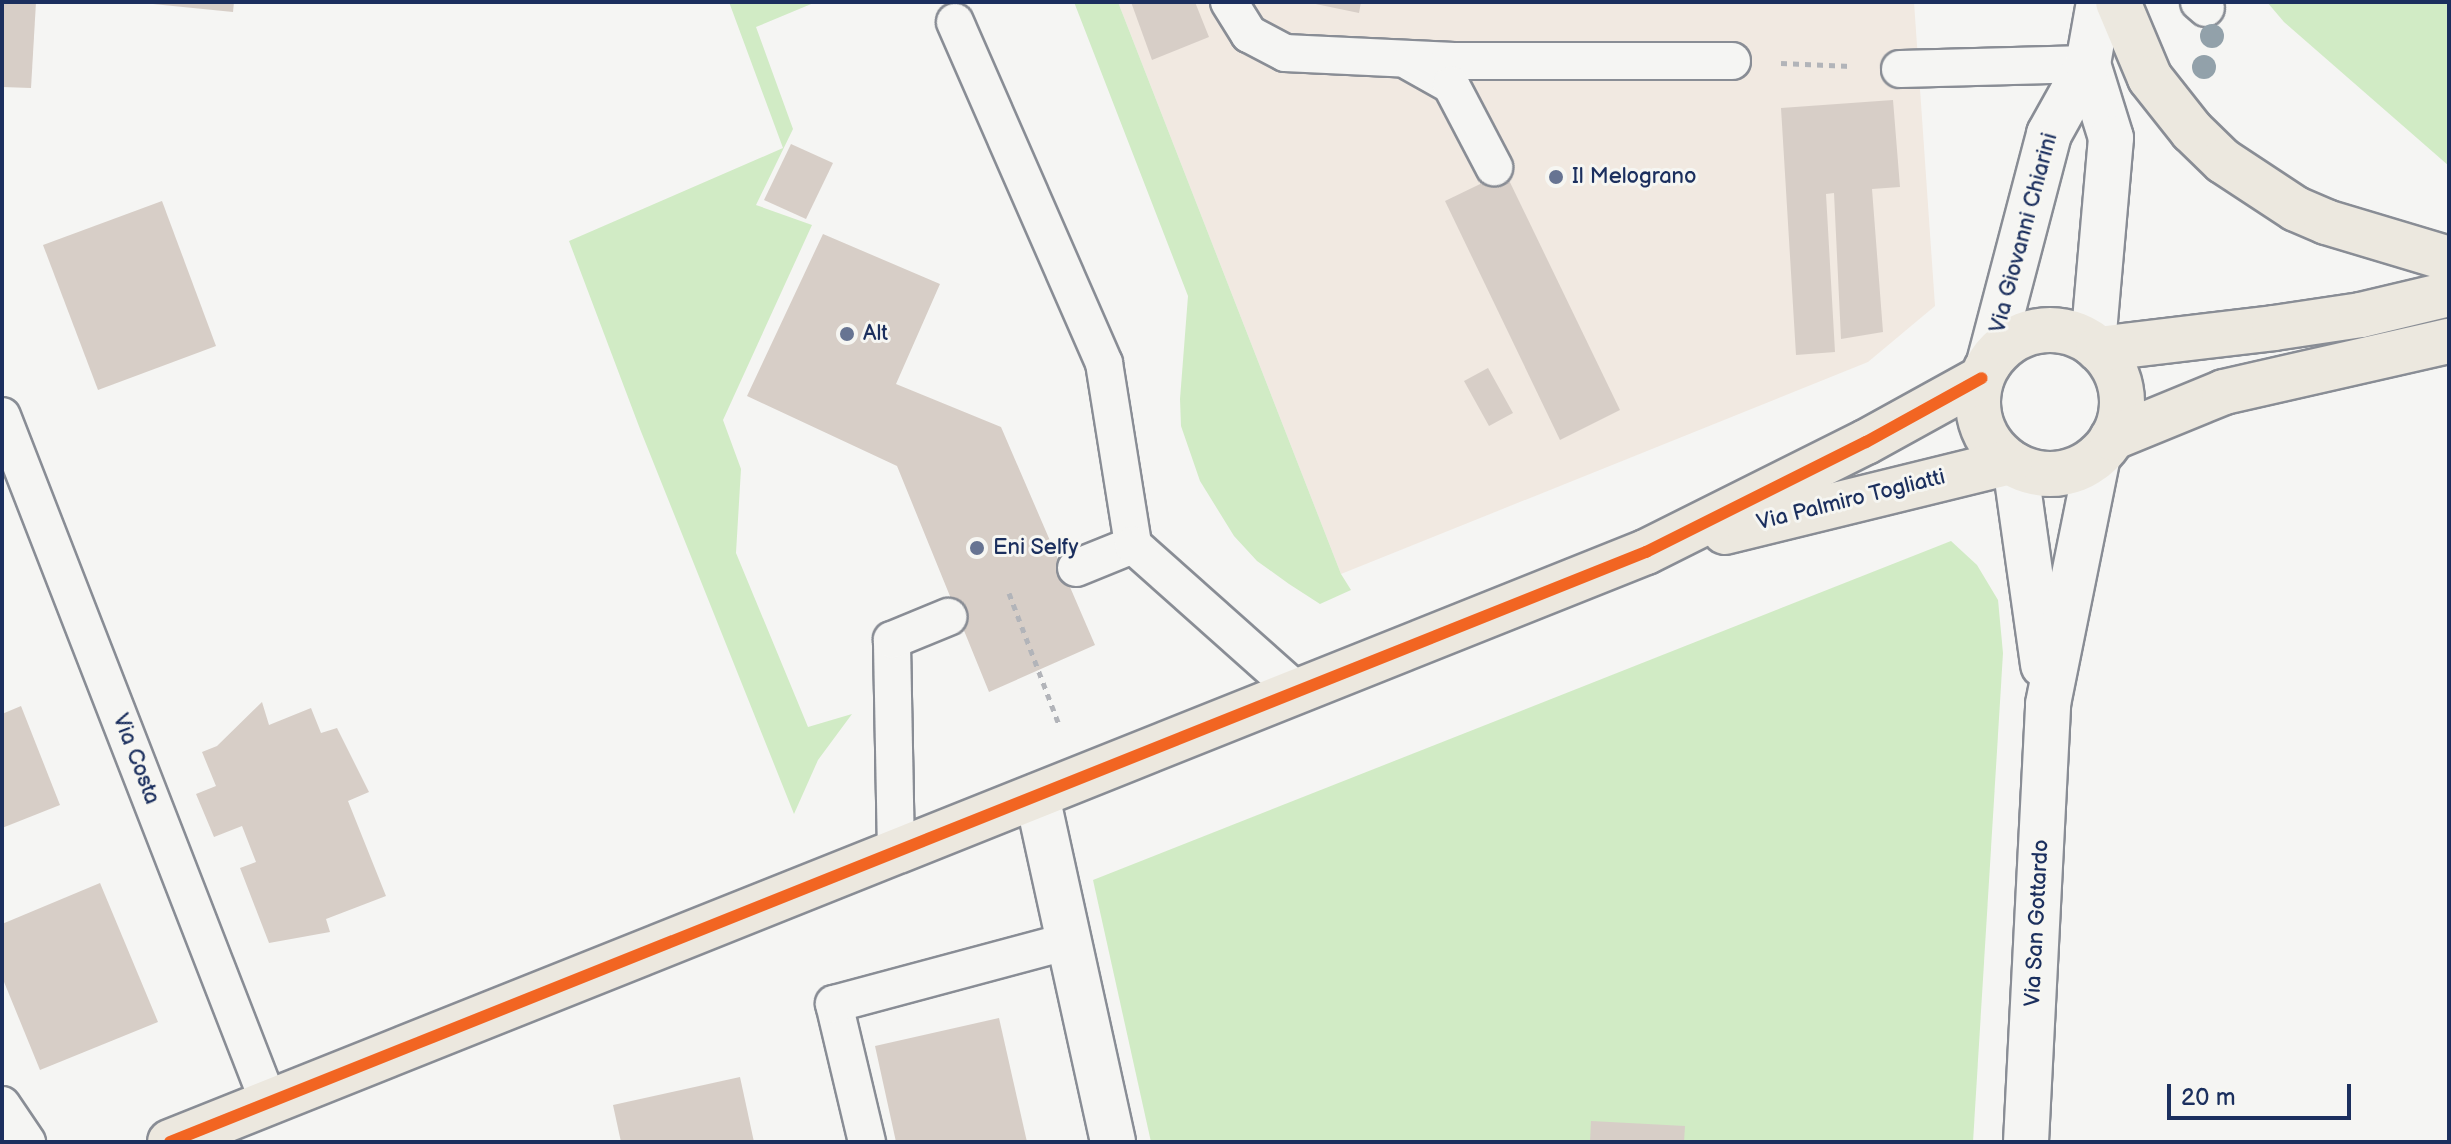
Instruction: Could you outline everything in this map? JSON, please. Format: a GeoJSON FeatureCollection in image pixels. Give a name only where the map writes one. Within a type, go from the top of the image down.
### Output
{"type":"FeatureCollection","features":[{"type":"Feature","properties":{"kind":"main road"},"geometry":{"type":"LineString","coordinates":[[2118,2],[2158,90],[2192,131],[2223,161],[2296,209],[2326,222],[2449,259]]}},
{"type":"Feature","properties":{"kind":"main road"},"geometry":{"type":"LineString","coordinates":[[2449,294],[2361,315],[2274,328],[2096,346],[2062,331],[2029,333],[2013,340],[1986,370],[1978,393],[1982,425],[1988,439],[2013,464],[2036,472],[2058,473],[2079,468],[2105,447],[2224,392],[2449,341]]}},
{"type":"Feature","properties":{"kind":"main road"},"geometry":{"type":"LineString","coordinates":[[2096,346],[2119,381],[2121,400],[2105,447]]}},
{"type":"Feature","properties":{"kind":"main road","name":"Via Palmiro Togliatti"},"geometry":{"type":"LineString","coordinates":[[170,1142],[1646,552],[1866,442],[1986,370]]}},
{"type":"Feature","properties":{"kind":"main road","name":"Via Palmiro Togliatti"},"geometry":{"type":"LineString","coordinates":[[1646,552],[1872,493],[2013,464]]}},
{"type":"Feature","properties":{"kind":"street","name":"Via Giovanni Chiarini"},"geometry":{"type":"LineString","coordinates":[[1986,370],[2049,134],[2088,64],[2099,2]]}},
{"type":"Feature","properties":{"kind":"street","name":"Via Giovanni Chiarini"},"geometry":{"type":"LineString","coordinates":[[2088,64],[2111,138],[2096,346]]}},
{"type":"Feature","properties":{"kind":"street","name":"Via San Gottardo"},"geometry":{"type":"LineString","coordinates":[[2026,1142],[2048,704],[2105,447]]}},
{"type":"Feature","properties":{"kind":"street","name":"Via San Gottardo"},"geometry":{"type":"LineString","coordinates":[[2013,464],[2048,704]]}},
{"type":"Feature","properties":{"kind":"street"},"geometry":{"type":"LineString","coordinates":[[1037,796],[1113,1142]]}},
{"type":"Feature","properties":{"kind":"lane"},"geometry":{"type":"LineString","coordinates":[[1229,2],[1249,34],[1285,53],[1405,59],[1732,61]]}},
{"type":"Feature","properties":{"kind":"lane"},"geometry":{"type":"LineString","coordinates":[[955,22],[1104,363],[1133,545],[1298,692]]}},
{"type":"Feature","properties":{"kind":"lane"},"geometry":{"type":"LineString","coordinates":[[1405,59],[1451,85],[1494,167]]}},
{"type":"Feature","properties":{"kind":"lane"},"geometry":{"type":"LineString","coordinates":[[1900,69],[2088,64]]}},
{"type":"Feature","properties":{"kind":"lane","name":"Via Costa"},"geometry":{"type":"LineString","coordinates":[[2,416],[269,1103]]}},
{"type":"Feature","properties":{"kind":"lane"},"geometry":{"type":"LineString","coordinates":[[1076,568],[1133,545]]}},
{"type":"Feature","properties":{"kind":"lane"},"geometry":{"type":"LineString","coordinates":[[896,852],[892,640],[948,617]]}},
{"type":"Feature","properties":{"kind":"lane"},"geometry":{"type":"LineString","coordinates":[[867,1142],[834,1004],[1069,941]]}},
{"type":"Feature","properties":{"kind":"lane"},"geometry":{"type":"LineString","coordinates":[[2,1105],[27,1142]]}},
{"type":"Feature","properties":{"kind":"path"},"geometry":{"type":"LineString","coordinates":[[1732,61],[1900,69]]}},
{"type":"Feature","properties":{"kind":"path"},"geometry":{"type":"LineString","coordinates":[[1009,593],[1060,727],[1073,721]]}},
{"type":"Feature","properties":{"kind":"shaded area","name":"Il Melograno"},"geometry":{"type":"Polygon","coordinates":[[[1118,2],[1914,2],[1935,306],[1868,362],[1341,574],[1118,2]]]}},
{"type":"Feature","properties":{"kind":"green space"},"geometry":{"type":"Polygon","coordinates":[[[729,2],[816,2],[756,27],[793,129],[756,205],[812,225],[723,420],[741,469],[736,553],[808,727],[852,714],[818,760],[794,814],[640,429],[569,241],[783,148],[729,2]]]}},
{"type":"Feature","properties":{"kind":"green space"},"geometry":{"type":"Polygon","coordinates":[[[1074,2],[1118,2],[1341,574],[1351,590],[1320,604],[1257,561],[1234,536],[1200,481],[1181,426],[1180,399],[1188,296],[1074,2]]]}},
{"type":"Feature","properties":{"kind":"green space"},"geometry":{"type":"Polygon","coordinates":[[[2267,2],[2449,2],[2449,166],[2284,22],[2267,2]]]}},
{"type":"Feature","properties":{"kind":"green space"},"geometry":{"type":"Polygon","coordinates":[[[1951,541],[1977,565],[1998,600],[2003,653],[1973,1142],[1151,1142],[1093,880],[1951,541]]]}},
{"type":"Feature","properties":{"kind":"building"},"geometry":{"type":"Polygon","coordinates":[[[2,2],[36,2],[31,88],[2,87],[2,2]]]}},
{"type":"Feature","properties":{"kind":"building"},"geometry":{"type":"Polygon","coordinates":[[[133,2],[234,2],[233,12],[133,2]]]}},
{"type":"Feature","properties":{"kind":"building"},"geometry":{"type":"Polygon","coordinates":[[[1131,2],[1195,2],[1209,37],[1152,60],[1131,2]]]}},
{"type":"Feature","properties":{"kind":"building"},"geometry":{"type":"Polygon","coordinates":[[[1306,2],[1361,2],[1359,13],[1306,2]]]}},
{"type":"Feature","properties":{"kind":"building"},"geometry":{"type":"Polygon","coordinates":[[[1893,100],[1900,187],[1872,189],[1883,332],[1841,339],[1834,193],[1826,194],[1835,352],[1796,355],[1781,108],[1893,100]]]}},
{"type":"Feature","properties":{"kind":"building"},"geometry":{"type":"Polygon","coordinates":[[[791,144],[833,163],[806,219],[764,200],[791,144]]]}},
{"type":"Feature","properties":{"kind":"building"},"geometry":{"type":"Polygon","coordinates":[[[1505,172],[1620,410],[1560,440],[1445,201],[1505,172]]]}},
{"type":"Feature","properties":{"kind":"building"},"geometry":{"type":"Polygon","coordinates":[[[162,201],[216,346],[98,390],[43,245],[162,201]]]}},
{"type":"Feature","properties":{"kind":"building"},"geometry":{"type":"Polygon","coordinates":[[[823,234],[940,284],[896,384],[1001,427],[1095,645],[989,692],[897,466],[747,396],[823,234]]]}},
{"type":"Feature","properties":{"kind":"building"},"geometry":{"type":"Polygon","coordinates":[[[1488,368],[1513,413],[1489,426],[1464,381],[1488,368]]]}},
{"type":"Feature","properties":{"kind":"building"},"geometry":{"type":"Polygon","coordinates":[[[262,702],[269,725],[311,708],[321,733],[337,728],[369,792],[348,801],[386,896],[326,919],[330,932],[269,943],[240,868],[256,862],[242,826],[214,837],[196,794],[216,786],[202,752],[217,746],[262,702]]]}},
{"type":"Feature","properties":{"kind":"building"},"geometry":{"type":"Polygon","coordinates":[[[21,706],[60,805],[2,828],[2,714],[21,706]]]}},
{"type":"Feature","properties":{"kind":"building"},"geometry":{"type":"Polygon","coordinates":[[[100,883],[158,1022],[40,1070],[2,977],[2,924],[100,883]]]}},
{"type":"Feature","properties":{"kind":"building"},"geometry":{"type":"Polygon","coordinates":[[[999,1018],[1027,1142],[896,1142],[875,1046],[999,1018]]]}},
{"type":"Feature","properties":{"kind":"building"},"geometry":{"type":"Polygon","coordinates":[[[740,1077],[754,1142],[621,1142],[613,1105],[740,1077]]]}},
{"type":"Feature","properties":{"kind":"building"},"geometry":{"type":"Polygon","coordinates":[[[1591,1121],[1685,1126],[1684,1142],[1590,1142],[1591,1121]]]}},
{"type":"Feature","properties":{"kind":"transit line"},"geometry":{"type":"LineString","coordinates":[[170,1142],[1646,552],[1866,442],[1982,378]]}},
{"type":"Feature","properties":{"kind":"place","name":"Il Melograno"},"geometry":{"type":"Point","coordinates":[1556,177]}},
{"type":"Feature","properties":{"kind":"place","name":"Alt"},"geometry":{"type":"Point","coordinates":[847,334]}},
{"type":"Feature","properties":{"kind":"place","name":"Eni Selfy"},"geometry":{"type":"Point","coordinates":[977,548]}}]}
